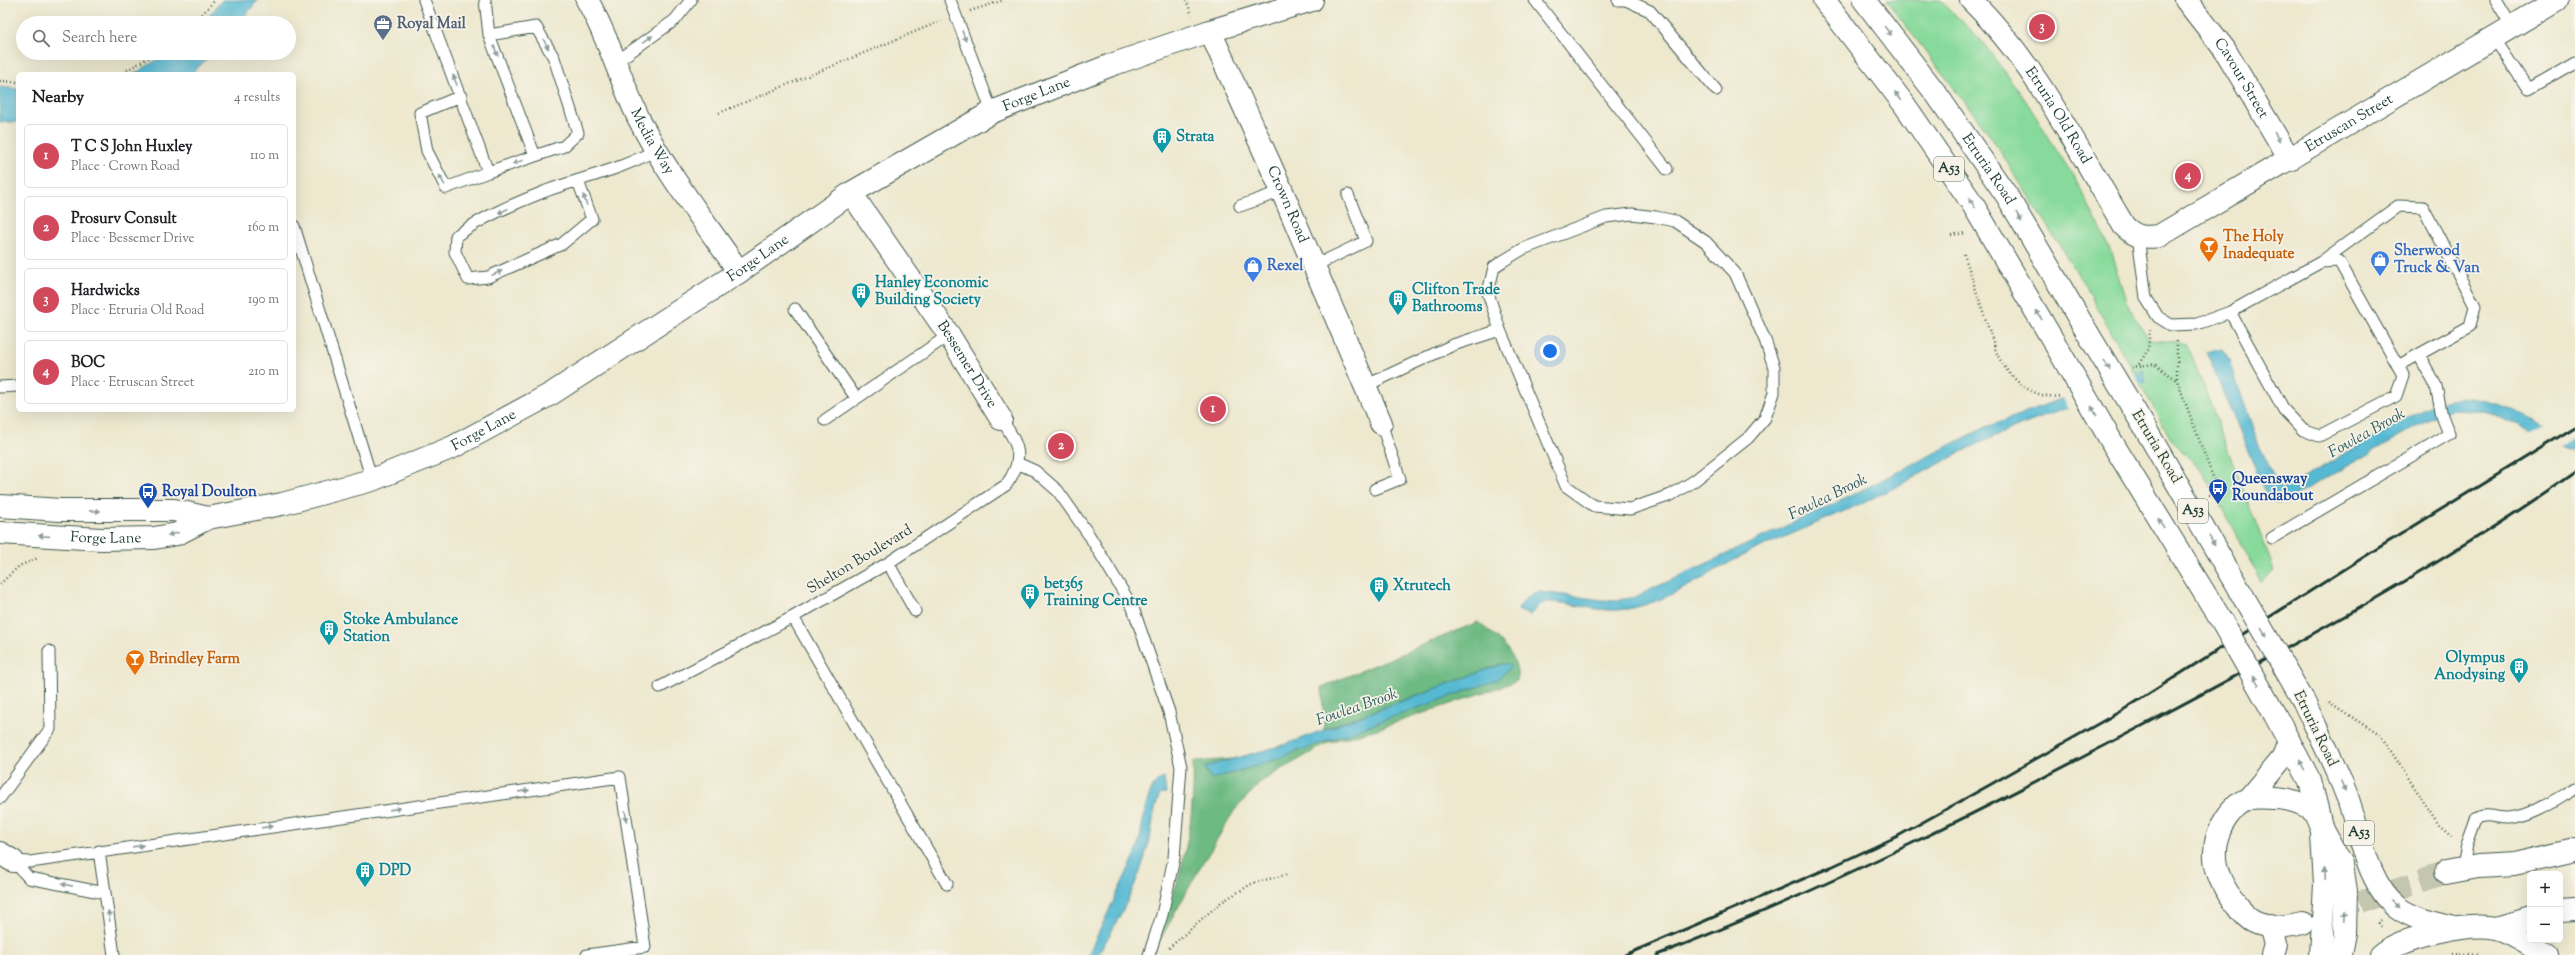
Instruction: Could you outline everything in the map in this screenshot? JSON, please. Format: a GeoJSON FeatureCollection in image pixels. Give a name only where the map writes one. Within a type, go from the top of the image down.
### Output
{"type":"FeatureCollection","features":[{"type":"Feature","properties":{"kind":"main road","name":"Media Way"},"geometry":{"type":"LineString","coordinates":[[587,0],[616,62],[640,119],[675,179],[739,272]]}},
{"type":"Feature","properties":{"kind":"main road","name":"Forge Lane"},"geometry":{"type":"LineString","coordinates":[[0,533],[94,539],[154,538],[177,534],[208,518],[282,504],[372,480],[453,447],[551,394],[739,272],[851,193],[992,112],[1111,65],[1210,31],[1312,0]]}},
{"type":"Feature","properties":{"kind":"main road","name":"Etruria Road"},"geometry":{"type":"LineString","coordinates":[[1824,0],[1904,104],[1972,203],[2113,444],[2218,616],[2289,740],[2310,781],[2322,829],[2342,865],[2346,890],[2344,934],[2341,955]]}},
{"type":"Feature","properties":{"kind":"main road","name":"Etruria Road"},"geometry":{"type":"LineString","coordinates":[[1864,0],[1937,95],[2007,196],[2142,423],[2303,700],[2345,792],[2369,865],[2386,894],[2398,907],[2413,916],[2454,928]]}},
{"type":"Feature","properties":{"kind":"main road","name":"Etruria Old Road"},"geometry":{"type":"LineString","coordinates":[[1971,0],[2015,51],[2057,112],[2124,226],[2138,236]]}},
{"type":"Feature","properties":{"kind":"main road","name":"Cavour Street"},"geometry":{"type":"LineString","coordinates":[[2186,0],[2225,50],[2290,160]]}},
{"type":"Feature","properties":{"kind":"main road","name":"Etruscan Street"},"geometry":{"type":"LineString","coordinates":[[2138,236],[2159,236],[2290,160],[2558,0]]}},
{"type":"Feature","properties":{"kind":"main road","name":"Crown Road"},"geometry":{"type":"LineString","coordinates":[[1210,31],[1282,191],[1382,423]]}},
{"type":"Feature","properties":{"kind":"main road","name":"Bessemer Drive"},"geometry":{"type":"LineString","coordinates":[[851,193],[949,335],[1001,419]]}},
{"type":"Feature","properties":{"kind":"main road","name":"Forge Lane"},"geometry":{"type":"LineString","coordinates":[[0,506],[60,510],[174,510],[208,518]]}},
{"type":"Feature","properties":{"kind":"main road"},"geometry":{"type":"LineString","coordinates":[[2289,740],[2283,757],[2249,798],[2232,811],[2218,830],[2214,854],[2217,871],[2228,892],[2243,913],[2253,922],[2287,927],[2302,923]]}},
{"type":"Feature","properties":{"kind":"main road"},"geometry":{"type":"LineString","coordinates":[[2249,798],[2280,798],[2298,803],[2313,811],[2322,829],[2325,884],[2321,955]]}},
{"type":"Feature","properties":{"kind":"main road"},"geometry":{"type":"LineString","coordinates":[[2454,871],[2514,864],[2575,850]]}},
{"type":"Feature","properties":{"kind":"main road"},"geometry":{"type":"LineString","coordinates":[[2496,928],[2527,919]]}},
{"type":"Feature","properties":{"kind":"main road"},"geometry":{"type":"LineString","coordinates":[[2270,925],[2275,945],[2272,955]]}},
{"type":"Feature","properties":{"kind":"main road","name":"A53"},"geometry":{"type":"LineString","coordinates":[[2381,955],[2397,945],[2454,928],[2496,928],[2547,955]]}},
{"type":"Feature","properties":{"kind":"lane"},"geometry":{"type":"LineString","coordinates":[[424,0],[488,172]]}},
{"type":"Feature","properties":{"kind":"lane"},"geometry":{"type":"LineString","coordinates":[[485,0],[489,35],[535,156]]}},
{"type":"Feature","properties":{"kind":"lane"},"geometry":{"type":"LineString","coordinates":[[616,62],[675,20],[691,0]]}},
{"type":"Feature","properties":{"kind":"lane"},"geometry":{"type":"LineString","coordinates":[[950,0],[992,112]]}},
{"type":"Feature","properties":{"kind":"lane"},"geometry":{"type":"LineString","coordinates":[[1535,0],[1667,169]]}},
{"type":"Feature","properties":{"kind":"lane"},"geometry":{"type":"LineString","coordinates":[[1618,0],[1626,0],[1650,11],[1716,90]]}},
{"type":"Feature","properties":{"kind":"lane"},"geometry":{"type":"LineString","coordinates":[[2496,0],[2512,27]]}},
{"type":"Feature","properties":{"kind":"lane"},"geometry":{"type":"LineString","coordinates":[[461,96],[420,113],[427,151],[446,188],[564,146],[578,133],[554,58],[536,28],[489,35]]}},
{"type":"Feature","properties":{"kind":"lane"},"geometry":{"type":"LineString","coordinates":[[2494,38],[2528,89],[2575,62]]}},
{"type":"Feature","properties":{"kind":"lane"},"geometry":{"type":"LineString","coordinates":[[578,181],[592,219],[562,244],[488,277],[468,278],[455,252],[456,236],[468,227],[546,192],[578,181],[635,162],[657,149]]}},
{"type":"Feature","properties":{"kind":"lane"},"geometry":{"type":"LineString","coordinates":[[1240,206],[1282,191]]}},
{"type":"Feature","properties":{"kind":"lane"},"geometry":{"type":"LineString","coordinates":[[1314,266],[1366,241],[1348,195]]}},
{"type":"Feature","properties":{"kind":"lane"},"geometry":{"type":"LineString","coordinates":[[2138,236],[2146,298],[2152,309],[2158,317],[2171,325],[2197,324],[2230,312],[2321,262],[2398,206],[2423,207],[2475,306],[2470,326],[2398,366]]}},
{"type":"Feature","properties":{"kind":"lane"},"geometry":{"type":"LineString","coordinates":[[1632,214],[1656,216],[1675,221],[1706,242],[1734,273],[1765,340],[1774,367],[1774,393],[1765,418],[1748,438],[1694,481],[1671,495],[1630,509],[1594,506],[1566,486],[1500,330],[1488,293],[1494,268],[1503,261],[1523,249],[1606,217],[1632,214]]}},
{"type":"Feature","properties":{"kind":"lane"},"geometry":{"type":"LineString","coordinates":[[296,233],[372,480]]}},
{"type":"Feature","properties":{"kind":"lane"},"geometry":{"type":"LineString","coordinates":[[2230,312],[2284,410],[2303,430],[2320,436],[2396,396],[2403,375],[2398,366],[2339,261],[2321,262]]}},
{"type":"Feature","properties":{"kind":"lane"},"geometry":{"type":"LineString","coordinates":[[795,309],[856,398]]}},
{"type":"Feature","properties":{"kind":"lane"},"geometry":{"type":"LineString","coordinates":[[1365,386],[1453,345],[1500,330]]}},
{"type":"Feature","properties":{"kind":"lane"},"geometry":{"type":"LineString","coordinates":[[825,420],[949,335]]}},
{"type":"Feature","properties":{"kind":"lane"},"geometry":{"type":"LineString","coordinates":[[2272,538],[2449,434],[2442,416],[2436,386],[2419,355]]}},
{"type":"Feature","properties":{"kind":"lane"},"geometry":{"type":"LineString","coordinates":[[0,387],[16,386]]}},
{"type":"Feature","properties":{"kind":"lane"},"geometry":{"type":"LineString","coordinates":[[1001,419],[1015,440],[1017,464],[1035,471],[1058,491],[1089,535],[1132,608],[1169,712],[1181,767],[1174,858],[1162,915],[1149,955]]}},
{"type":"Feature","properties":{"kind":"lane"},"geometry":{"type":"LineString","coordinates":[[1375,490],[1400,479],[1382,423]]}},
{"type":"Feature","properties":{"kind":"lane","name":"Shelton Boulevard"},"geometry":{"type":"LineString","coordinates":[[660,687],[793,617],[888,563],[1006,485],[1014,474],[1017,464]]}},
{"type":"Feature","properties":{"kind":"lane"},"geometry":{"type":"LineString","coordinates":[[888,563],[915,611]]}},
{"type":"Feature","properties":{"kind":"lane"},"geometry":{"type":"LineString","coordinates":[[793,617],[947,884]]}},
{"type":"Feature","properties":{"kind":"lane"},"geometry":{"type":"LineString","coordinates":[[0,798],[50,729],[49,651]]}},
{"type":"Feature","properties":{"kind":"lane"},"geometry":{"type":"LineString","coordinates":[[6,857],[30,862],[620,777],[645,947],[587,955]]}},
{"type":"Feature","properties":{"kind":"lane"},"geometry":{"type":"LineString","coordinates":[[2454,871],[2467,844],[2472,824],[2480,817],[2510,818],[2531,813],[2575,788]]}},
{"type":"Feature","properties":{"kind":"lane"},"geometry":{"type":"LineString","coordinates":[[99,851],[114,955]]}},
{"type":"Feature","properties":{"kind":"lane"},"geometry":{"type":"LineString","coordinates":[[6,857],[29,878],[105,893]]}},
{"type":"Feature","properties":{"kind":"path"},"geometry":{"type":"LineString","coordinates":[[200,16],[215,0]]}},
{"type":"Feature","properties":{"kind":"path"},"geometry":{"type":"LineString","coordinates":[[719,113],[956,15],[1004,0]]}},
{"type":"Feature","properties":{"kind":"path"},"geometry":{"type":"LineString","coordinates":[[124,72],[145,60]]}},
{"type":"Feature","properties":{"kind":"path"},"geometry":{"type":"LineString","coordinates":[[0,81],[16,82]]}},
{"type":"Feature","properties":{"kind":"path"},"geometry":{"type":"LineString","coordinates":[[2138,364],[2148,350],[2152,309]]}},
{"type":"Feature","properties":{"kind":"path"},"geometry":{"type":"LineString","coordinates":[[2178,380],[2179,325]]}},
{"type":"Feature","properties":{"kind":"path"},"geometry":{"type":"LineString","coordinates":[[0,584],[19,566],[38,558]]}},
{"type":"Feature","properties":{"kind":"path"},"geometry":{"type":"LineString","coordinates":[[2328,700],[2346,715],[2381,736],[2439,826],[2451,836],[2467,844]]}},
{"type":"Feature","properties":{"kind":"path"},"geometry":{"type":"LineString","coordinates":[[1166,950],[1220,904],[1253,883],[1289,874]]}},
{"type":"Feature","properties":{"kind":"path"},"geometry":{"type":"LineString","coordinates":[[2446,954],[2468,952],[2480,955]]}},
{"type":"Feature","properties":{"kind":"green space"},"geometry":{"type":"Polygon","coordinates":[[[1886,0],[1940,0],[1980,39],[2024,98],[2075,179],[2110,249],[2126,301],[2149,340],[2177,342],[2188,346],[2274,570],[2261,582],[2204,474],[2171,439],[2084,284],[1987,131],[1886,0]]]}},
{"type":"Feature","properties":{"kind":"green space"},"geometry":{"type":"Polygon","coordinates":[[[1478,622],[1506,647],[1515,663],[1517,681],[1377,729],[1329,742],[1262,781],[1234,811],[1197,873],[1153,953],[1170,906],[1183,860],[1191,813],[1193,762],[1232,759],[1205,767],[1211,779],[1265,763],[1496,680],[1502,664],[1324,729],[1322,687],[1478,622]]]}},
{"type":"Feature","properties":{"kind":"water"},"geometry":{"type":"Polygon","coordinates":[[[222,0],[258,0],[245,16],[209,16],[222,0]]]}},
{"type":"Feature","properties":{"kind":"water"},"geometry":{"type":"Polygon","coordinates":[[[157,60],[206,60],[193,72],[137,72],[157,60]]]}},
{"type":"Feature","properties":{"kind":"water"},"geometry":{"type":"Polygon","coordinates":[[[0,87],[16,89],[16,122],[0,122],[0,87]]]}},
{"type":"Feature","properties":{"kind":"water"},"geometry":{"type":"Polygon","coordinates":[[[2223,349],[2228,358],[2259,445],[2280,489],[2299,481],[2356,447],[2429,407],[2460,397],[2490,402],[2519,412],[2575,437],[2575,449],[2495,415],[2473,410],[2452,409],[2425,422],[2280,504],[2273,502],[2267,496],[2206,352],[2223,349]]]}},
{"type":"Feature","properties":{"kind":"water"},"geometry":{"type":"Polygon","coordinates":[[[2143,371],[2146,381],[2092,399],[1991,438],[1894,488],[1757,549],[1678,592],[1661,599],[1645,605],[1617,610],[1597,609],[1547,602],[1539,605],[1530,615],[1518,610],[1526,598],[1539,592],[1612,601],[1635,597],[1852,495],[1984,428],[2055,401],[2143,371]]]}},
{"type":"Feature","properties":{"kind":"water"},"geometry":{"type":"Polygon","coordinates":[[[1502,664],[1508,664],[1511,667],[1496,680],[1265,763],[1211,779],[1205,767],[1283,745],[1502,664]]]}},
{"type":"Feature","properties":{"kind":"water"},"geometry":{"type":"Polygon","coordinates":[[[1164,778],[1166,793],[1160,794],[1154,812],[1145,857],[1134,886],[1121,914],[1098,955],[1088,955],[1136,853],[1146,806],[1152,789],[1157,781],[1164,778]]]}},
{"type":"Feature","properties":{"kind":"pier"},"geometry":{"type":"Polygon","coordinates":[[[2134,372],[2141,385],[2068,409],[2061,396],[2134,372]]]}},
{"type":"Feature","properties":{"kind":"pier"},"geometry":{"type":"Polygon","coordinates":[[[2546,424],[2575,435],[2575,437],[2561,445],[2529,433],[2546,424]]]}},
{"type":"Feature","properties":{"kind":"tunnel"},"geometry":{"type":"LineString","coordinates":[[2328,914],[2446,872]]}},
{"type":"Feature","properties":{"kind":"railway"},"geometry":{"type":"LineString","coordinates":[[1625,955],[1831,867],[1898,836],[2128,707],[2375,550],[2575,427]]}},
{"type":"Feature","properties":{"kind":"railway"},"geometry":{"type":"LineString","coordinates":[[1657,955],[1848,874],[1973,813],[2096,750],[2264,661],[2370,602],[2474,539],[2575,472]]}},
{"type":"Feature","properties":{"kind":"place","name":"Hardwicks"},"geometry":{"type":"Point","coordinates":[2042,27]}},
{"type":"Feature","properties":{"kind":"place","name":"Royal Mail"},"geometry":{"type":"Point","coordinates":[383,41]}},
{"type":"Feature","properties":{"kind":"place","name":"Strata"},"geometry":{"type":"Point","coordinates":[1162,154]}},
{"type":"Feature","properties":{"kind":"place","name":"BOC"},"geometry":{"type":"Point","coordinates":[2188,176]}},
{"type":"Feature","properties":{"kind":"place","name":"The Holy Inadequate"},"geometry":{"type":"Point","coordinates":[2209,263]}},
{"type":"Feature","properties":{"kind":"place","name":"Sherwood Truck & Van"},"geometry":{"type":"Point","coordinates":[2380,277]}},
{"type":"Feature","properties":{"kind":"place","name":"Rexel"},"geometry":{"type":"Point","coordinates":[1253,283]}},
{"type":"Feature","properties":{"kind":"place","name":"Hanley Economic Building Society"},"geometry":{"type":"Point","coordinates":[861,309]}},
{"type":"Feature","properties":{"kind":"place","name":"Clifton Trade Bathrooms"},"geometry":{"type":"Point","coordinates":[1398,316]}},
{"type":"Feature","properties":{"kind":"place","name":"T C S John Huxley"},"geometry":{"type":"Point","coordinates":[1213,409]}},
{"type":"Feature","properties":{"kind":"place","name":"Prosurv Consult"},"geometry":{"type":"Point","coordinates":[1061,446]}},
{"type":"Feature","properties":{"kind":"place","name":"Queensway Roundabout"},"geometry":{"type":"Point","coordinates":[2218,505]}},
{"type":"Feature","properties":{"kind":"place","name":"Royal Doulton"},"geometry":{"type":"Point","coordinates":[148,509]}},
{"type":"Feature","properties":{"kind":"place","name":"Xtrutech"},"geometry":{"type":"Point","coordinates":[1379,603]}},
{"type":"Feature","properties":{"kind":"place","name":"bet365 Training Centre"},"geometry":{"type":"Point","coordinates":[1030,610]}},
{"type":"Feature","properties":{"kind":"place","name":"Stoke Ambulance Station"},"geometry":{"type":"Point","coordinates":[329,646]}},
{"type":"Feature","properties":{"kind":"place","name":"Brindley Farm"},"geometry":{"type":"Point","coordinates":[135,676]}},
{"type":"Feature","properties":{"kind":"place","name":"Olympus Anodysing"},"geometry":{"type":"Point","coordinates":[2519,684]}},
{"type":"Feature","properties":{"kind":"place","name":"DPD"},"geometry":{"type":"Point","coordinates":[365,888]}},
{"type":"Feature","properties":{"kind":"water label","name":"Fowlea Brook"},"geometry":{"type":"Point","coordinates":[2367,434]}},
{"type":"Feature","properties":{"kind":"water label","name":"Fowlea Brook"},"geometry":{"type":"Point","coordinates":[1828,498]}},
{"type":"Feature","properties":{"kind":"water label","name":"Fowlea Brook"},"geometry":{"type":"Point","coordinates":[1357,708]}}]}
